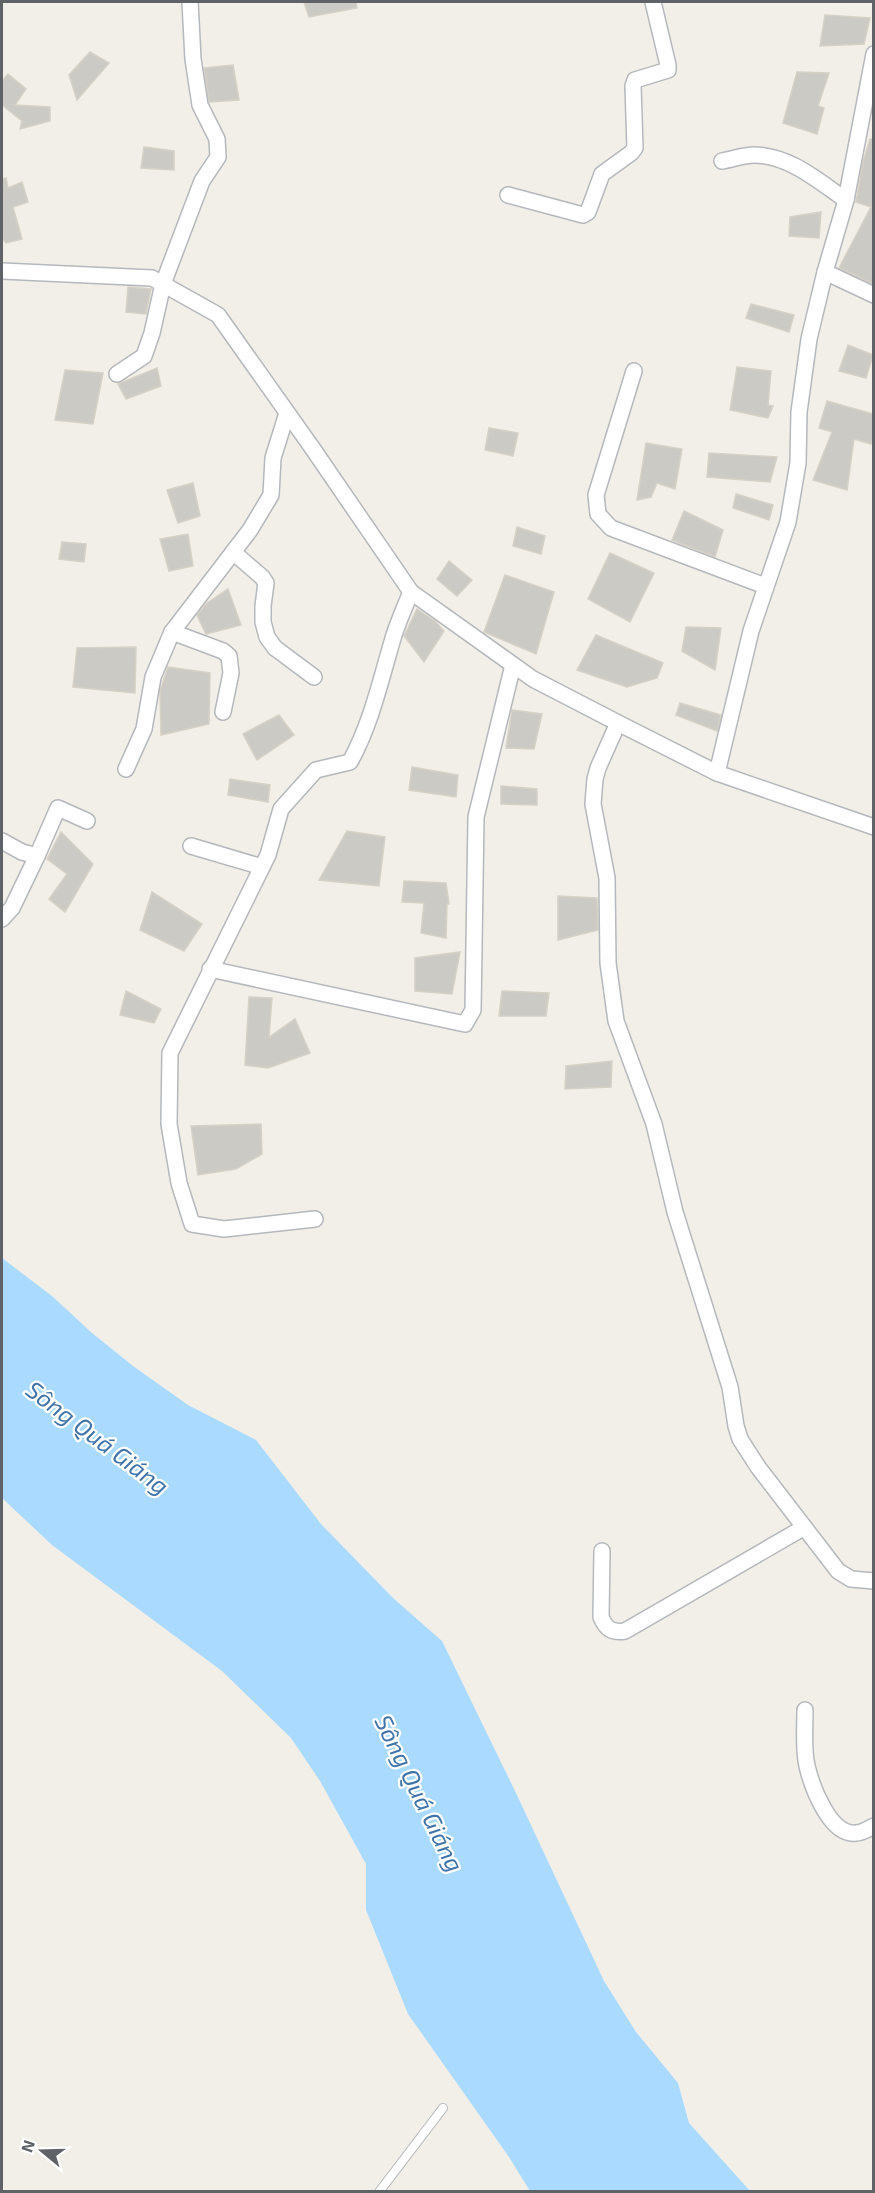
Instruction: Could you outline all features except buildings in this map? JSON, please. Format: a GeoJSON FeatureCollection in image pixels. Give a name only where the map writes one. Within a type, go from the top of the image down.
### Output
{"type":"FeatureCollection","features":[{"type":"Feature","properties":{"kind":"street"},"geometry":{"type":"LineString","coordinates":[[117,374],[144,356],[152,333],[163,284],[202,181],[218,157],[217,139],[200,105],[193,59],[189,2]]}},
{"type":"Feature","properties":{"kind":"street"},"geometry":{"type":"LineString","coordinates":[[508,195],[583,215],[588,212],[602,174],[635,148],[633,86],[635,81],[668,70],[653,2]]}},
{"type":"Feature","properties":{"kind":"street"},"geometry":{"type":"LineString","coordinates":[[717,773],[751,631],[788,522],[798,463],[799,412],[809,339],[846,200],[873,54]]}},
{"type":"Feature","properties":{"kind":"street"},"geometry":{"type":"LineString","coordinates":[[722,161],[751,155],[783,160],[846,200]]}},
{"type":"Feature","properties":{"kind":"street"},"geometry":{"type":"LineString","coordinates":[[2,271],[152,278],[218,315],[411,592],[534,679],[618,723],[717,773],[873,827]]}},
{"type":"Feature","properties":{"kind":"street"},"geometry":{"type":"LineString","coordinates":[[825,272],[873,296]]}},
{"type":"Feature","properties":{"kind":"street"},"geometry":{"type":"LineString","coordinates":[[634,371],[596,495],[598,514],[611,528],[765,586]]}},
{"type":"Feature","properties":{"kind":"street"},"geometry":{"type":"LineString","coordinates":[[126,769],[144,729],[153,677],[171,632],[250,531],[271,495],[273,458],[287,413]]}},
{"type":"Feature","properties":{"kind":"street"},"geometry":{"type":"LineString","coordinates":[[233,552],[266,583],[263,614],[267,637],[275,648],[314,677]]}},
{"type":"Feature","properties":{"kind":"street"},"geometry":{"type":"LineString","coordinates":[[315,1219],[224,1229],[192,1224],[179,1183],[169,1124],[170,1053],[268,855],[281,809],[316,770],[350,762],[360,744],[395,633],[411,592]]}},
{"type":"Feature","properties":{"kind":"street"},"geometry":{"type":"LineString","coordinates":[[171,632],[230,656],[231,673],[223,712]]}},
{"type":"Feature","properties":{"kind":"street"},"geometry":{"type":"LineString","coordinates":[[210,969],[465,1024],[473,1010],[476,817],[513,664]]}},
{"type":"Feature","properties":{"kind":"street"},"geometry":{"type":"LineString","coordinates":[[618,723],[598,768],[594,804],[607,878],[608,963],[616,1021],[654,1124],[675,1212],[730,1387],[736,1426],[740,1439],[758,1467],[838,1571],[851,1579],[873,1581]]}},
{"type":"Feature","properties":{"kind":"street"},"geometry":{"type":"LineString","coordinates":[[2,920],[12,908],[58,808],[87,821]]}},
{"type":"Feature","properties":{"kind":"street"},"geometry":{"type":"LineString","coordinates":[[2,841],[22,852],[37,856]]}},
{"type":"Feature","properties":{"kind":"street"},"geometry":{"type":"LineString","coordinates":[[191,846],[262,867]]}},
{"type":"Feature","properties":{"kind":"street"},"geometry":{"type":"LineString","coordinates":[[602,1551],[601,1617],[604,1626],[617,1632],[625,1631],[803,1528]]}},
{"type":"Feature","properties":{"kind":"street"},"geometry":{"type":"LineString","coordinates":[[805,1710],[807,1767],[817,1796],[829,1818],[848,1833],[859,1833],[873,1826]]}},
{"type":"Feature","properties":{"kind":"lane"},"geometry":{"type":"LineString","coordinates":[[379,2192],[443,2108]]}},
{"type":"Feature","properties":{"kind":"water","name":"Sông Quá Giáng"},"geometry":{"type":"Polygon","coordinates":[[[2,1258],[52,1296],[92,1333],[133,1366],[188,1405],[256,1440],[321,1524],[393,1598],[442,1641],[604,1981],[636,2032],[678,2083],[689,2123],[750,2191],[530,2191],[509,2157],[408,2014],[366,1910],[366,1864],[320,1781],[291,1738],[222,1671],[52,1545],[2,1498],[2,1258]]]}}]}
